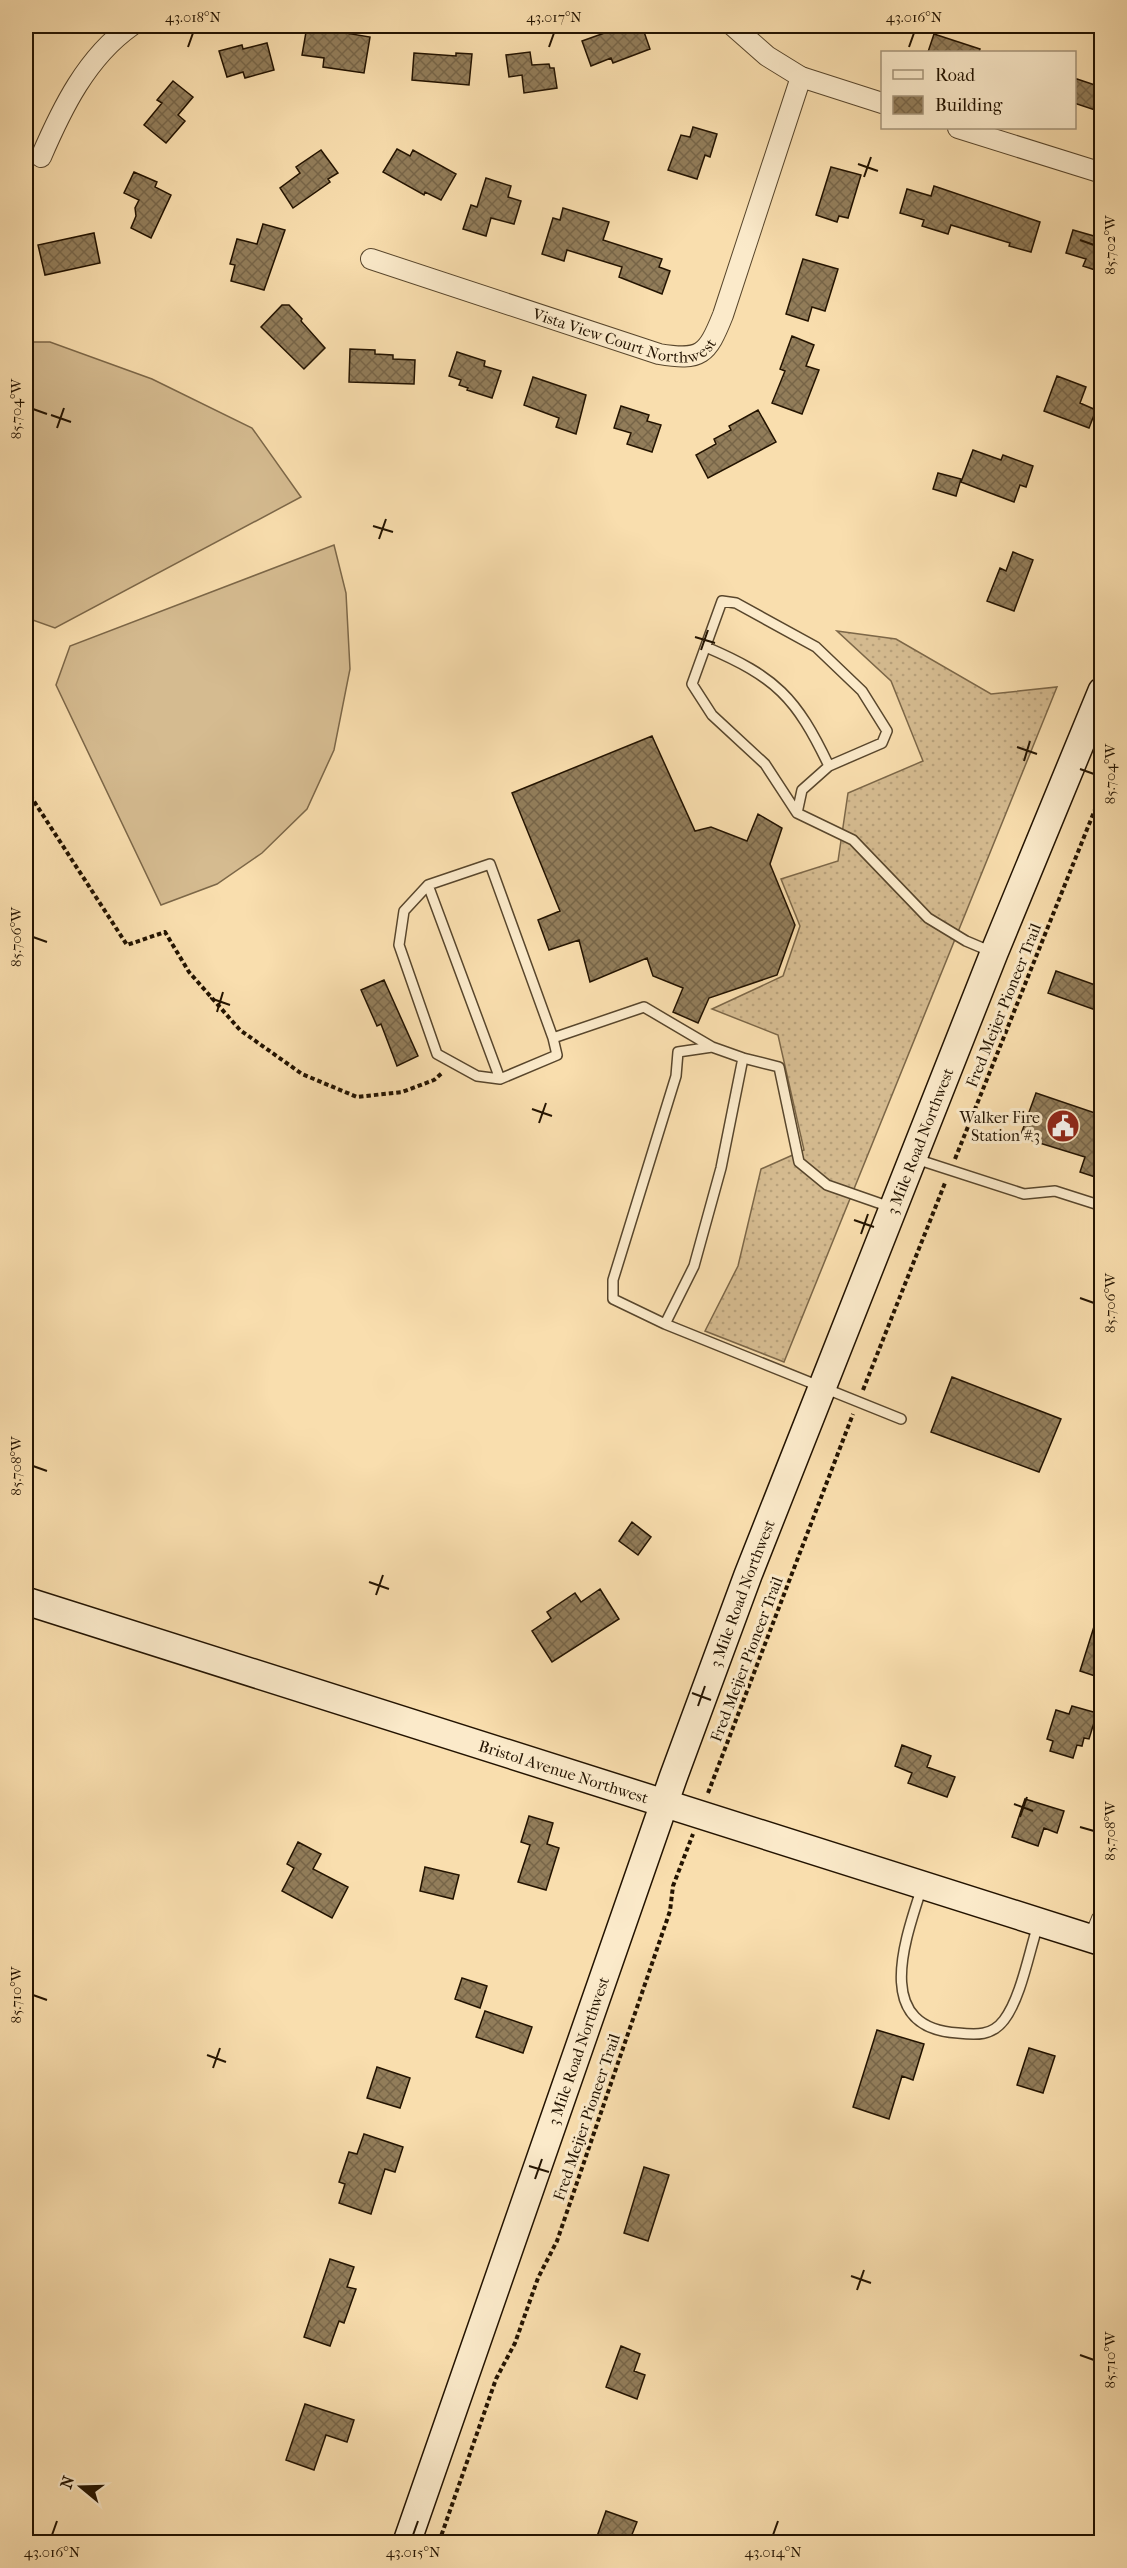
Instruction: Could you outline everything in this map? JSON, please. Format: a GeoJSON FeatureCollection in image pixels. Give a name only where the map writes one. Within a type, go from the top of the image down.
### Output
{"type":"FeatureCollection","features":[{"type":"Feature","properties":{"kind":"main road","name":"3 Mile Road Northwest"},"geometry":{"type":"LineString","coordinates":[[407,2542],[665,1804],[748,1575],[994,953],[1101,691]]}},
{"type":"Feature","properties":{"kind":"main road","name":"Bristol Avenue Northwest"},"geometry":{"type":"LineString","coordinates":[[26,1601],[1039,1922],[1099,1934]]}},
{"type":"Feature","properties":{"kind":"street"},"geometry":{"type":"LineString","coordinates":[[41,157],[57,118],[92,63],[131,26]]}},
{"type":"Feature","properties":{"kind":"street"},"geometry":{"type":"LineString","coordinates":[[733,26],[767,56],[801,77],[881,103]]}},
{"type":"Feature","properties":{"kind":"street","name":"Vista View Court Northwest"},"geometry":{"type":"LineString","coordinates":[[371,259],[659,354],[687,358],[703,353],[714,338],[723,315],[801,77]]}},
{"type":"Feature","properties":{"kind":"street"},"geometry":{"type":"LineString","coordinates":[[961,129],[1101,173]]}},
{"type":"Feature","properties":{"kind":"lane"},"geometry":{"type":"LineString","coordinates":[[797,813],[802,790],[830,766],[882,743],[887,731],[862,691],[816,647],[736,603],[722,601],[692,684],[712,715],[765,764],[797,813],[853,840],[928,918],[966,941],[994,953]]}},
{"type":"Feature","properties":{"kind":"lane"},"geometry":{"type":"LineString","coordinates":[[706,647],[738,661],[774,683],[808,722],[830,766]]}},
{"type":"Feature","properties":{"kind":"lane"},"geometry":{"type":"LineString","coordinates":[[490,864],[553,1038],[557,1055],[500,1079],[477,1076],[452,1062],[436,1054],[399,945],[404,911],[428,885],[490,864]]}},
{"type":"Feature","properties":{"kind":"lane"},"geometry":{"type":"LineString","coordinates":[[428,885],[500,1079]]}},
{"type":"Feature","properties":{"kind":"lane"},"geometry":{"type":"LineString","coordinates":[[553,1038],[644,1007],[712,1047],[742,1058],[779,1067],[799,1162],[827,1185],[893,1208]]}},
{"type":"Feature","properties":{"kind":"lane"},"geometry":{"type":"LineString","coordinates":[[712,1047],[678,1052],[676,1076],[612,1280],[613,1299],[665,1324],[901,1419]]}},
{"type":"Feature","properties":{"kind":"lane"},"geometry":{"type":"LineString","coordinates":[[665,1324],[694,1266],[721,1168],[742,1058]]}},
{"type":"Feature","properties":{"kind":"lane"},"geometry":{"type":"LineString","coordinates":[[914,1158],[1024,1194],[1054,1191],[1101,1206]]}},
{"type":"Feature","properties":{"kind":"lane"},"geometry":{"type":"LineString","coordinates":[[923,1885],[907,1937],[900,1977],[907,2010],[925,2027],[980,2035],[993,2030],[1004,2020],[1012,2006],[1039,1922]]}},
{"type":"Feature","properties":{"kind":"path"},"geometry":{"type":"LineString","coordinates":[[26,660],[32,654]]}},
{"type":"Feature","properties":{"kind":"path"},"geometry":{"type":"LineString","coordinates":[[26,789],[127,945],[165,932],[189,972],[240,1030],[302,1074],[357,1097],[402,1092],[434,1080],[452,1062]]}},
{"type":"Feature","properties":{"kind":"path","name":"Fred Meijer Pioneer Trail"},"geometry":{"type":"LineString","coordinates":[[439,2542],[489,2396],[515,2343],[537,2278],[557,2241],[670,1911],[673,1886],[700,1814],[858,1401],[1101,792]]}},
{"type":"Feature","properties":{"kind":"shaded area"},"geometry":{"type":"Polygon","coordinates":[[[26,342],[50,342],[152,379],[252,428],[301,497],[55,628],[27,618],[26,342]]]}},
{"type":"Feature","properties":{"kind":"shaded area"},"geometry":{"type":"Polygon","coordinates":[[[334,545],[346,593],[350,669],[334,750],[307,809],[262,853],[217,884],[161,905],[56,685],[70,646],[334,545]]]}},
{"type":"Feature","properties":{"kind":"shaded area"},"geometry":{"type":"Polygon","coordinates":[[[837,631],[896,639],[991,694],[1057,687],[784,1362],[705,1331],[738,1266],[761,1169],[804,1150],[778,1035],[712,1009],[783,976],[800,926],[781,879],[838,861],[848,793],[923,761],[891,681],[837,631]]]}},
{"type":"Feature","properties":{"kind":"building"},"geometry":{"type":"Polygon","coordinates":[[[624,26],[642,26],[650,49],[613,63],[611,58],[591,66],[582,41],[624,26]]]}},
{"type":"Feature","properties":{"kind":"building"},"geometry":{"type":"Polygon","coordinates":[[[316,28],[370,37],[364,73],[323,67],[324,58],[302,55],[306,32],[315,33],[316,28]]]}},
{"type":"Feature","properties":{"kind":"building"},"geometry":{"type":"Polygon","coordinates":[[[934,34],[980,49],[979,51],[928,51],[934,34]]]}},
{"type":"Feature","properties":{"kind":"building"},"geometry":{"type":"Polygon","coordinates":[[[267,43],[274,70],[245,78],[243,72],[227,77],[219,51],[242,45],[243,49],[267,43]]]}},
{"type":"Feature","properties":{"kind":"building"},"geometry":{"type":"Polygon","coordinates":[[[530,52],[532,65],[549,64],[550,68],[554,68],[557,88],[524,93],[522,75],[509,77],[506,55],[530,52]]]}},
{"type":"Feature","properties":{"kind":"building"},"geometry":{"type":"Polygon","coordinates":[[[414,53],[456,56],[456,53],[472,54],[469,85],[412,80],[414,53]]]}},
{"type":"Feature","properties":{"kind":"building"},"geometry":{"type":"Polygon","coordinates":[[[1076,79],[1101,87],[1101,112],[1076,104],[1076,79]]]}},
{"type":"Feature","properties":{"kind":"building"},"geometry":{"type":"Polygon","coordinates":[[[173,81],[193,97],[178,115],[185,121],[166,143],[144,125],[162,103],[157,100],[173,81]]]}},
{"type":"Feature","properties":{"kind":"building"},"geometry":{"type":"Polygon","coordinates":[[[693,127],[717,134],[710,157],[705,155],[697,179],[668,170],[681,135],[690,137],[693,127]]]}},
{"type":"Feature","properties":{"kind":"building"},"geometry":{"type":"Polygon","coordinates":[[[397,149],[410,156],[413,150],[456,174],[441,200],[425,192],[424,195],[383,172],[397,149]]]}},
{"type":"Feature","properties":{"kind":"building"},"geometry":{"type":"Polygon","coordinates":[[[321,150],[338,173],[328,179],[330,182],[293,208],[280,188],[300,173],[296,167],[321,150]]]}},
{"type":"Feature","properties":{"kind":"building"},"geometry":{"type":"Polygon","coordinates":[[[831,167],[861,175],[848,218],[839,216],[837,222],[816,215],[831,167]]]}},
{"type":"Feature","properties":{"kind":"building"},"geometry":{"type":"Polygon","coordinates":[[[134,172],[157,182],[155,187],[171,195],[151,238],[131,228],[139,200],[124,193],[134,172]]]}},
{"type":"Feature","properties":{"kind":"building"},"geometry":{"type":"Polygon","coordinates":[[[486,178],[511,186],[508,197],[521,201],[514,224],[491,218],[486,236],[463,229],[471,205],[477,207],[486,178]]]}},
{"type":"Feature","properties":{"kind":"building"},"geometry":{"type":"Polygon","coordinates":[[[934,186],[1040,222],[1031,252],[1009,246],[1010,243],[951,225],[948,234],[922,226],[924,220],[900,213],[907,189],[931,196],[934,186]]]}},
{"type":"Feature","properties":{"kind":"building"},"geometry":{"type":"Polygon","coordinates":[[[563,208],[609,222],[603,240],[662,259],[659,267],[670,271],[662,294],[619,277],[622,267],[567,250],[564,261],[542,254],[553,218],[560,220],[563,208]]]}},
{"type":"Feature","properties":{"kind":"building"},"geometry":{"type":"Polygon","coordinates":[[[1099,221],[1101,221],[1101,272],[1083,266],[1086,259],[1066,253],[1073,230],[1094,236],[1099,221]]]}},
{"type":"Feature","properties":{"kind":"building"},"geometry":{"type":"Polygon","coordinates":[[[263,224],[285,230],[264,290],[231,281],[235,265],[230,264],[237,239],[257,244],[263,224]]]}},
{"type":"Feature","properties":{"kind":"building"},"geometry":{"type":"Polygon","coordinates":[[[94,233],[100,263],[45,275],[38,245],[94,233]]]}},
{"type":"Feature","properties":{"kind":"building"},"geometry":{"type":"Polygon","coordinates":[[[803,259],[838,269],[825,311],[812,307],[808,321],[786,314],[803,259]]]}},
{"type":"Feature","properties":{"kind":"building"},"geometry":{"type":"Polygon","coordinates":[[[282,305],[289,305],[325,348],[304,369],[261,327],[282,305]]]}},
{"type":"Feature","properties":{"kind":"building"},"geometry":{"type":"Polygon","coordinates":[[[792,336],[814,345],[806,366],[819,370],[802,414],[772,403],[785,371],[780,369],[792,336]]]}},
{"type":"Feature","properties":{"kind":"building"},"geometry":{"type":"Polygon","coordinates":[[[350,349],[375,350],[375,354],[393,355],[393,359],[415,360],[414,384],[349,382],[350,349]]]}},
{"type":"Feature","properties":{"kind":"building"},"geometry":{"type":"Polygon","coordinates":[[[457,352],[485,361],[484,366],[501,371],[492,398],[467,390],[468,388],[459,385],[461,380],[449,376],[457,352]]]}},
{"type":"Feature","properties":{"kind":"building"},"geometry":{"type":"Polygon","coordinates":[[[1057,376],[1086,387],[1080,403],[1096,410],[1089,428],[1044,411],[1057,376]]]}},
{"type":"Feature","properties":{"kind":"building"},"geometry":{"type":"Polygon","coordinates":[[[533,377],[586,395],[576,434],[556,427],[559,418],[524,405],[533,377]]]}},
{"type":"Feature","properties":{"kind":"building"},"geometry":{"type":"Polygon","coordinates":[[[621,406],[649,415],[647,421],[661,425],[652,452],[627,444],[631,433],[614,428],[621,406]]]}},
{"type":"Feature","properties":{"kind":"building"},"geometry":{"type":"Polygon","coordinates":[[[758,410],[776,442],[708,478],[696,455],[716,444],[714,439],[731,430],[729,426],[758,410]]]}},
{"type":"Feature","properties":{"kind":"building"},"geometry":{"type":"Polygon","coordinates":[[[973,450],[1001,460],[1003,455],[1033,466],[1026,487],[1020,485],[1014,502],[961,482],[973,450]]]}},
{"type":"Feature","properties":{"kind":"building"},"geometry":{"type":"Polygon","coordinates":[[[938,473],[961,479],[956,496],[933,489],[938,473]]]}},
{"type":"Feature","properties":{"kind":"building"},"geometry":{"type":"Polygon","coordinates":[[[1013,552],[1033,560],[1014,611],[987,601],[1000,568],[1006,571],[1013,552]]]}},
{"type":"Feature","properties":{"kind":"building"},"geometry":{"type":"Polygon","coordinates":[[[652,736],[695,831],[711,827],[747,841],[758,814],[782,828],[770,864],[795,925],[777,975],[709,998],[698,1023],[673,1012],[683,988],[653,976],[647,958],[590,982],[579,940],[549,950],[538,920],[560,911],[512,793],[652,736]]]}},
{"type":"Feature","properties":{"kind":"building"},"geometry":{"type":"Polygon","coordinates":[[[1056,971],[1101,987],[1101,1012],[1048,993],[1056,971]]]}},
{"type":"Feature","properties":{"kind":"building"},"geometry":{"type":"Polygon","coordinates":[[[384,980],[418,1056],[397,1066],[381,1024],[377,1026],[361,990],[384,980]]]}},
{"type":"Feature","properties":{"kind":"building","name":"Walker Fire Station #3"},"geometry":{"type":"Polygon","coordinates":[[[1036,1093],[1101,1115],[1101,1179],[1080,1172],[1085,1157],[1020,1137],[1036,1093]]]}},
{"type":"Feature","properties":{"kind":"building"},"geometry":{"type":"Polygon","coordinates":[[[952,1377],[1061,1419],[1039,1472],[931,1432],[952,1377]]]}},
{"type":"Feature","properties":{"kind":"building"},"geometry":{"type":"Polygon","coordinates":[[[632,1522],[651,1537],[638,1555],[619,1541],[632,1522]]]}},
{"type":"Feature","properties":{"kind":"building"},"geometry":{"type":"Polygon","coordinates":[[[600,1589],[619,1619],[552,1662],[532,1631],[551,1618],[547,1612],[575,1593],[581,1602],[600,1589]]]}},
{"type":"Feature","properties":{"kind":"building"},"geometry":{"type":"Polygon","coordinates":[[[1098,1614],[1101,1615],[1101,1678],[1080,1671],[1098,1614]]]}},
{"type":"Feature","properties":{"kind":"building"},"geometry":{"type":"Polygon","coordinates":[[[1072,1706],[1097,1713],[1089,1739],[1084,1738],[1082,1746],[1077,1745],[1073,1758],[1050,1751],[1053,1741],[1047,1739],[1056,1710],[1069,1714],[1072,1706]]]}},
{"type":"Feature","properties":{"kind":"building"},"geometry":{"type":"Polygon","coordinates":[[[902,1745],[931,1756],[927,1767],[955,1777],[947,1797],[908,1783],[912,1773],[895,1766],[902,1745]]]}},
{"type":"Feature","properties":{"kind":"building"},"geometry":{"type":"Polygon","coordinates":[[[1025,1799],[1064,1811],[1057,1833],[1044,1828],[1038,1846],[1012,1837],[1025,1799]]]}},
{"type":"Feature","properties":{"kind":"building"},"geometry":{"type":"Polygon","coordinates":[[[529,1816],[553,1823],[547,1844],[559,1848],[546,1890],[518,1882],[530,1845],[521,1842],[529,1816]]]}},
{"type":"Feature","properties":{"kind":"building"},"geometry":{"type":"Polygon","coordinates":[[[298,1842],[321,1854],[313,1869],[348,1887],[332,1918],[282,1891],[294,1868],[287,1864],[298,1842]]]}},
{"type":"Feature","properties":{"kind":"building"},"geometry":{"type":"Polygon","coordinates":[[[425,1867],[459,1875],[453,1899],[420,1891],[425,1867]]]}},
{"type":"Feature","properties":{"kind":"building"},"geometry":{"type":"Polygon","coordinates":[[[462,1978],[487,1986],[480,2008],[455,1999],[462,1978]]]}},
{"type":"Feature","properties":{"kind":"building"},"geometry":{"type":"Polygon","coordinates":[[[485,2011],[532,2027],[523,2053],[476,2037],[485,2011]]]}},
{"type":"Feature","properties":{"kind":"building"},"geometry":{"type":"Polygon","coordinates":[[[877,2030],[924,2044],[913,2080],[902,2076],[889,2119],[853,2107],[877,2030]]]}},
{"type":"Feature","properties":{"kind":"building"},"geometry":{"type":"Polygon","coordinates":[[[1029,2048],[1055,2056],[1043,2093],[1017,2085],[1029,2048]]]}},
{"type":"Feature","properties":{"kind":"building"},"geometry":{"type":"Polygon","coordinates":[[[377,2067],[410,2078],[400,2108],[367,2098],[377,2067]]]}},
{"type":"Feature","properties":{"kind":"building"},"geometry":{"type":"Polygon","coordinates":[[[364,2134],[403,2147],[395,2172],[385,2169],[371,2214],[339,2203],[345,2184],[339,2182],[349,2152],[357,2154],[364,2134]]]}},
{"type":"Feature","properties":{"kind":"building"},"geometry":{"type":"Polygon","coordinates":[[[644,2167],[669,2175],[648,2241],[624,2233],[644,2167]]]}},
{"type":"Feature","properties":{"kind":"building"},"geometry":{"type":"Polygon","coordinates":[[[330,2259],[354,2267],[347,2287],[356,2289],[344,2323],[339,2321],[330,2346],[304,2337],[330,2259]]]}},
{"type":"Feature","properties":{"kind":"building"},"geometry":{"type":"Polygon","coordinates":[[[621,2346],[640,2354],[634,2371],[645,2375],[637,2399],[606,2387],[621,2346]]]}},
{"type":"Feature","properties":{"kind":"building"},"geometry":{"type":"Polygon","coordinates":[[[305,2404],[354,2420],[347,2442],[326,2435],[314,2470],[286,2460],[305,2404]]]}},
{"type":"Feature","properties":{"kind":"building"},"geometry":{"type":"Polygon","coordinates":[[[606,2511],[637,2522],[629,2542],[595,2542],[606,2511]]]}},
{"type":"Feature","properties":{"kind":"place","name":"Walker Fire Station #3"},"geometry":{"type":"Point","coordinates":[1063,1126]}}]}
